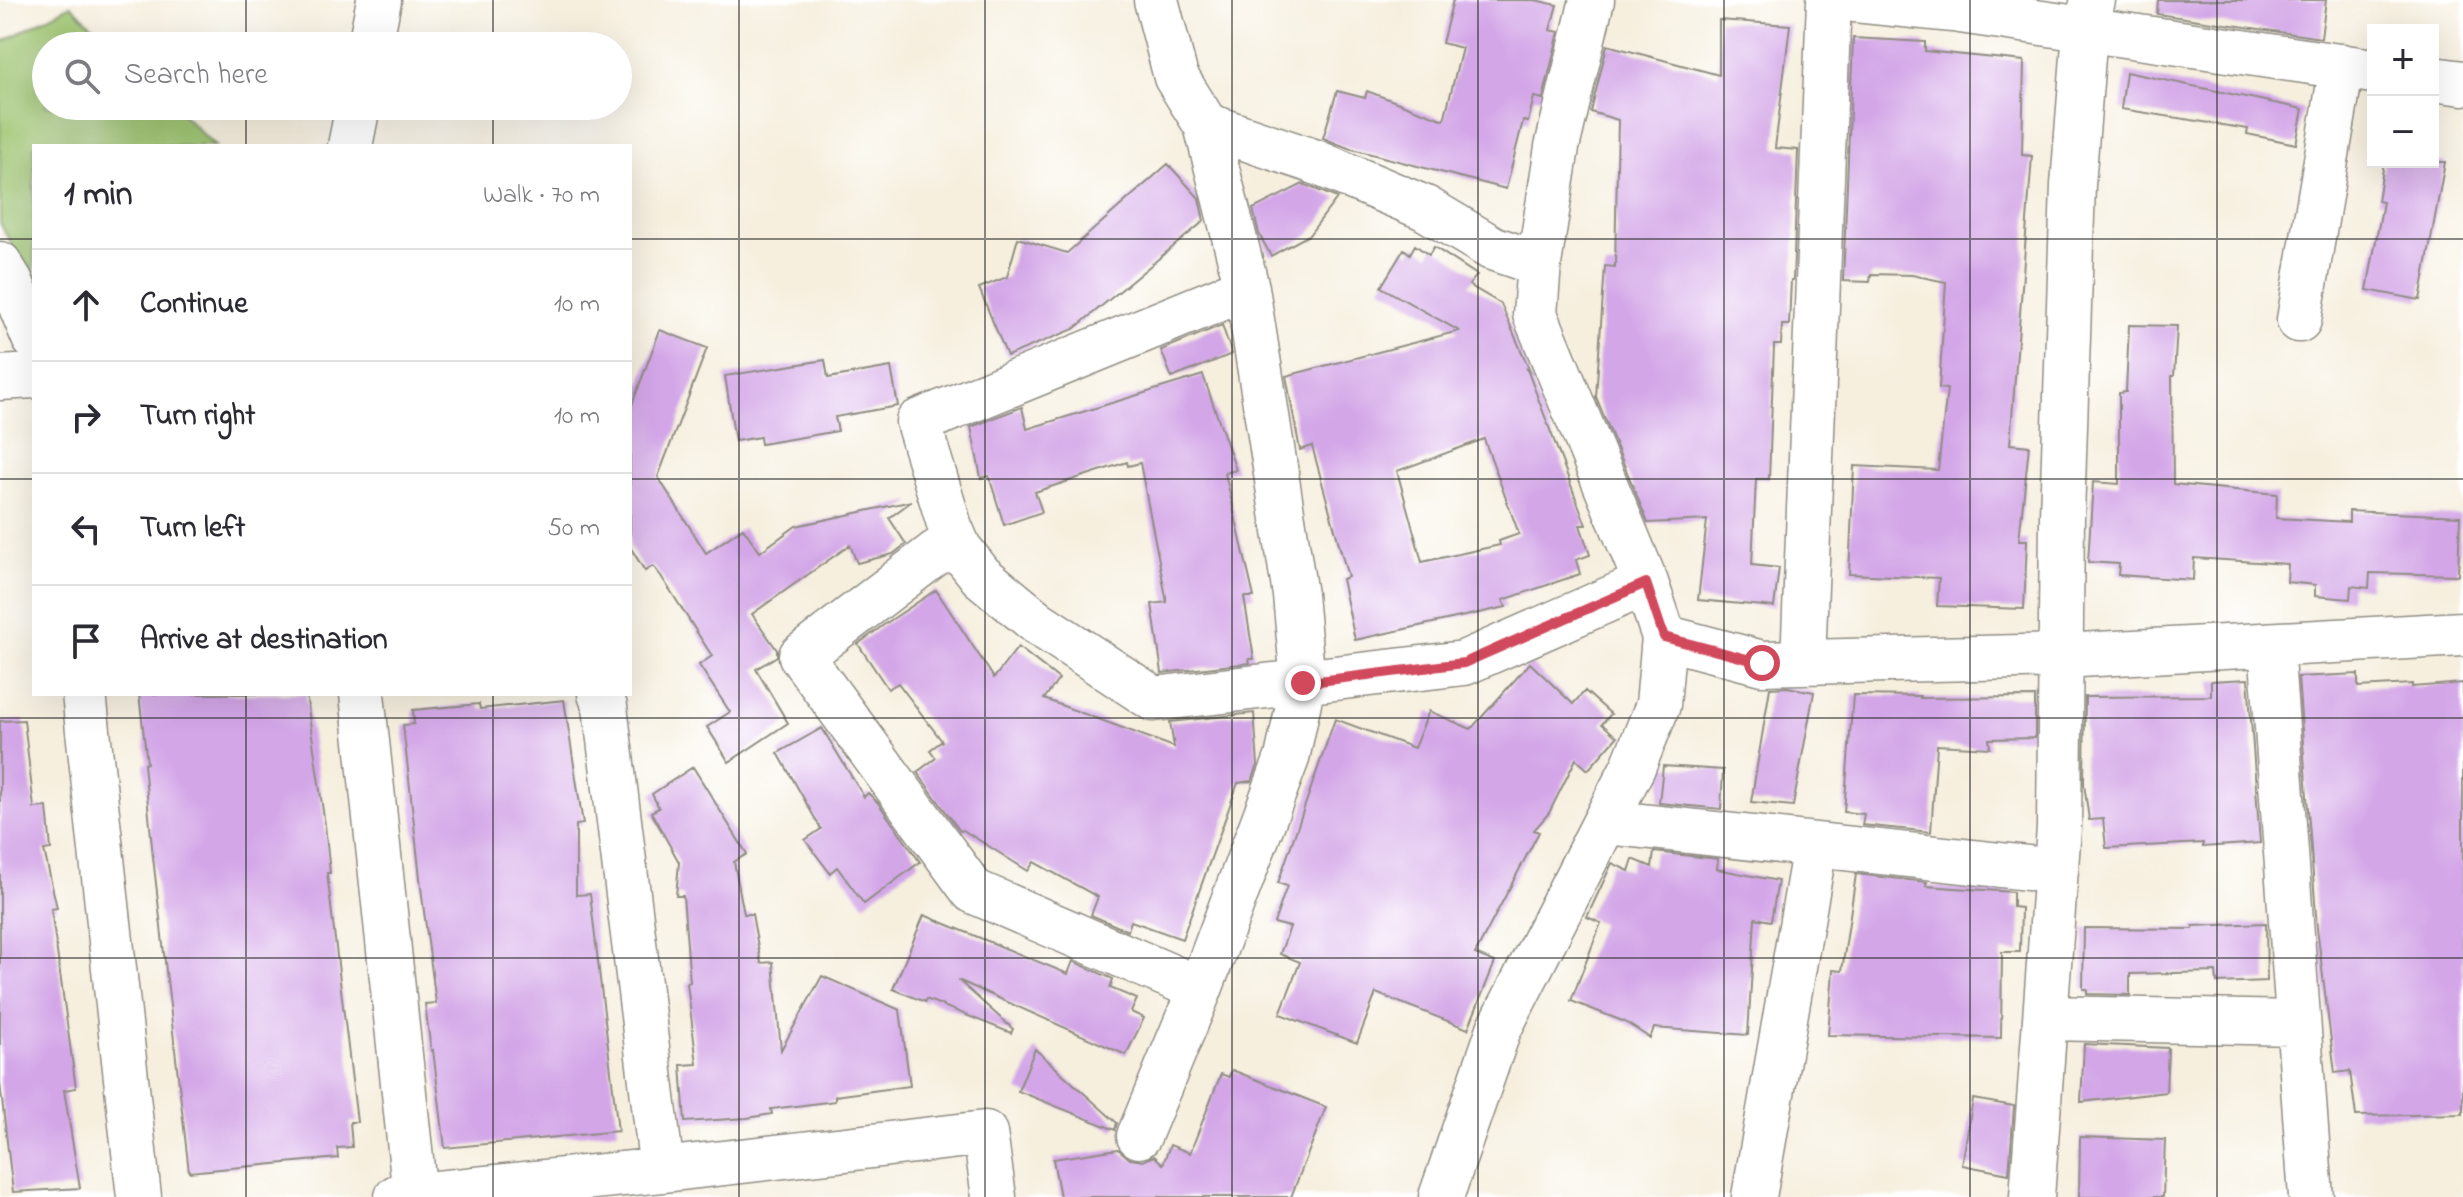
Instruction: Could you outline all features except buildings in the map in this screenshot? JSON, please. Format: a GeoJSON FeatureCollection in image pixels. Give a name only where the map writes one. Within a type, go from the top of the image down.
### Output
{"type":"FeatureCollection","features":[{"type":"Feature","properties":{"kind":"street"},"geometry":{"type":"LineString","coordinates":[[373,32],[379,0]]}},
{"type":"Feature","properties":{"kind":"street"},"geometry":{"type":"LineString","coordinates":[[1139,1136],[1200,989],[1287,758],[1303,683],[1295,595],[1247,288],[1206,125],[1176,77],[1156,0]]}},
{"type":"Feature","properties":{"kind":"street"},"geometry":{"type":"LineString","coordinates":[[1441,1197],[1499,1029],[1633,767],[1658,705],[1664,637],[1646,583],[1535,314],[1539,264],[1557,147],[1592,0]]}},
{"type":"Feature","properties":{"kind":"street"},"geometry":{"type":"LineString","coordinates":[[1803,662],[1829,0]]}},
{"type":"Feature","properties":{"kind":"street"},"geometry":{"type":"LineString","coordinates":[[1855,0],[1953,10],[2089,15],[2358,68],[2299,320]]}},
{"type":"Feature","properties":{"kind":"street"},"geometry":{"type":"LineString","coordinates":[[2032,1197],[2059,827],[2062,516],[2072,200],[2089,15]]}},
{"type":"Feature","properties":{"kind":"street"},"geometry":{"type":"LineString","coordinates":[[2439,80],[2463,83]]}},
{"type":"Feature","properties":{"kind":"street"},"geometry":{"type":"LineString","coordinates":[[350,144],[355,120]]}},
{"type":"Feature","properties":{"kind":"street"},"geometry":{"type":"LineString","coordinates":[[1206,125],[1327,167],[1425,208],[1492,248],[1539,264]]}},
{"type":"Feature","properties":{"kind":"street"},"geometry":{"type":"LineString","coordinates":[[0,264],[11,282],[32,333]]}},
{"type":"Feature","properties":{"kind":"street"},"geometry":{"type":"LineString","coordinates":[[1247,288],[918,422],[959,548],[981,576],[1038,623],[1154,699],[1464,663],[1646,583]]}},
{"type":"Feature","properties":{"kind":"street"},"geometry":{"type":"LineString","coordinates":[[0,378],[32,376]]}},
{"type":"Feature","properties":{"kind":"street"},"geometry":{"type":"LineString","coordinates":[[959,548],[937,552],[801,656],[973,891],[1200,989]]}},
{"type":"Feature","properties":{"kind":"street"},"geometry":{"type":"LineString","coordinates":[[1664,637],[1762,663],[2061,656],[2463,634]]}},
{"type":"Feature","properties":{"kind":"street"},"geometry":{"type":"LineString","coordinates":[[2271,645],[2311,1197]]}},
{"type":"Feature","properties":{"kind":"street"},"geometry":{"type":"LineString","coordinates":[[84,696],[139,1197]]}},
{"type":"Feature","properties":{"kind":"street"},"geometry":{"type":"LineString","coordinates":[[362,696],[409,1196],[985,1133],[994,1197]]}},
{"type":"Feature","properties":{"kind":"street"},"geometry":{"type":"LineString","coordinates":[[600,696],[607,722],[662,1170]]}},
{"type":"Feature","properties":{"kind":"street"},"geometry":{"type":"LineString","coordinates":[[1605,822],[2056,871]]}},
{"type":"Feature","properties":{"kind":"street"},"geometry":{"type":"LineString","coordinates":[[1754,1197],[1815,846]]}},
{"type":"Feature","properties":{"kind":"street"},"geometry":{"type":"LineString","coordinates":[[2045,1018],[2298,1023]]}},
{"type":"Feature","properties":{"kind":"green space"},"geometry":{"type":"Polygon","coordinates":[[[71,5],[99,32],[32,32],[32,120],[188,120],[213,144],[32,144],[32,282],[0,223],[0,43],[71,5]]]}},
{"type":"Feature","properties":{"kind":"route"},"geometry":{"type":"LineString","coordinates":[[1303,683],[1464,663],[1646,583],[1664,637],[1762,663]]}}]}
